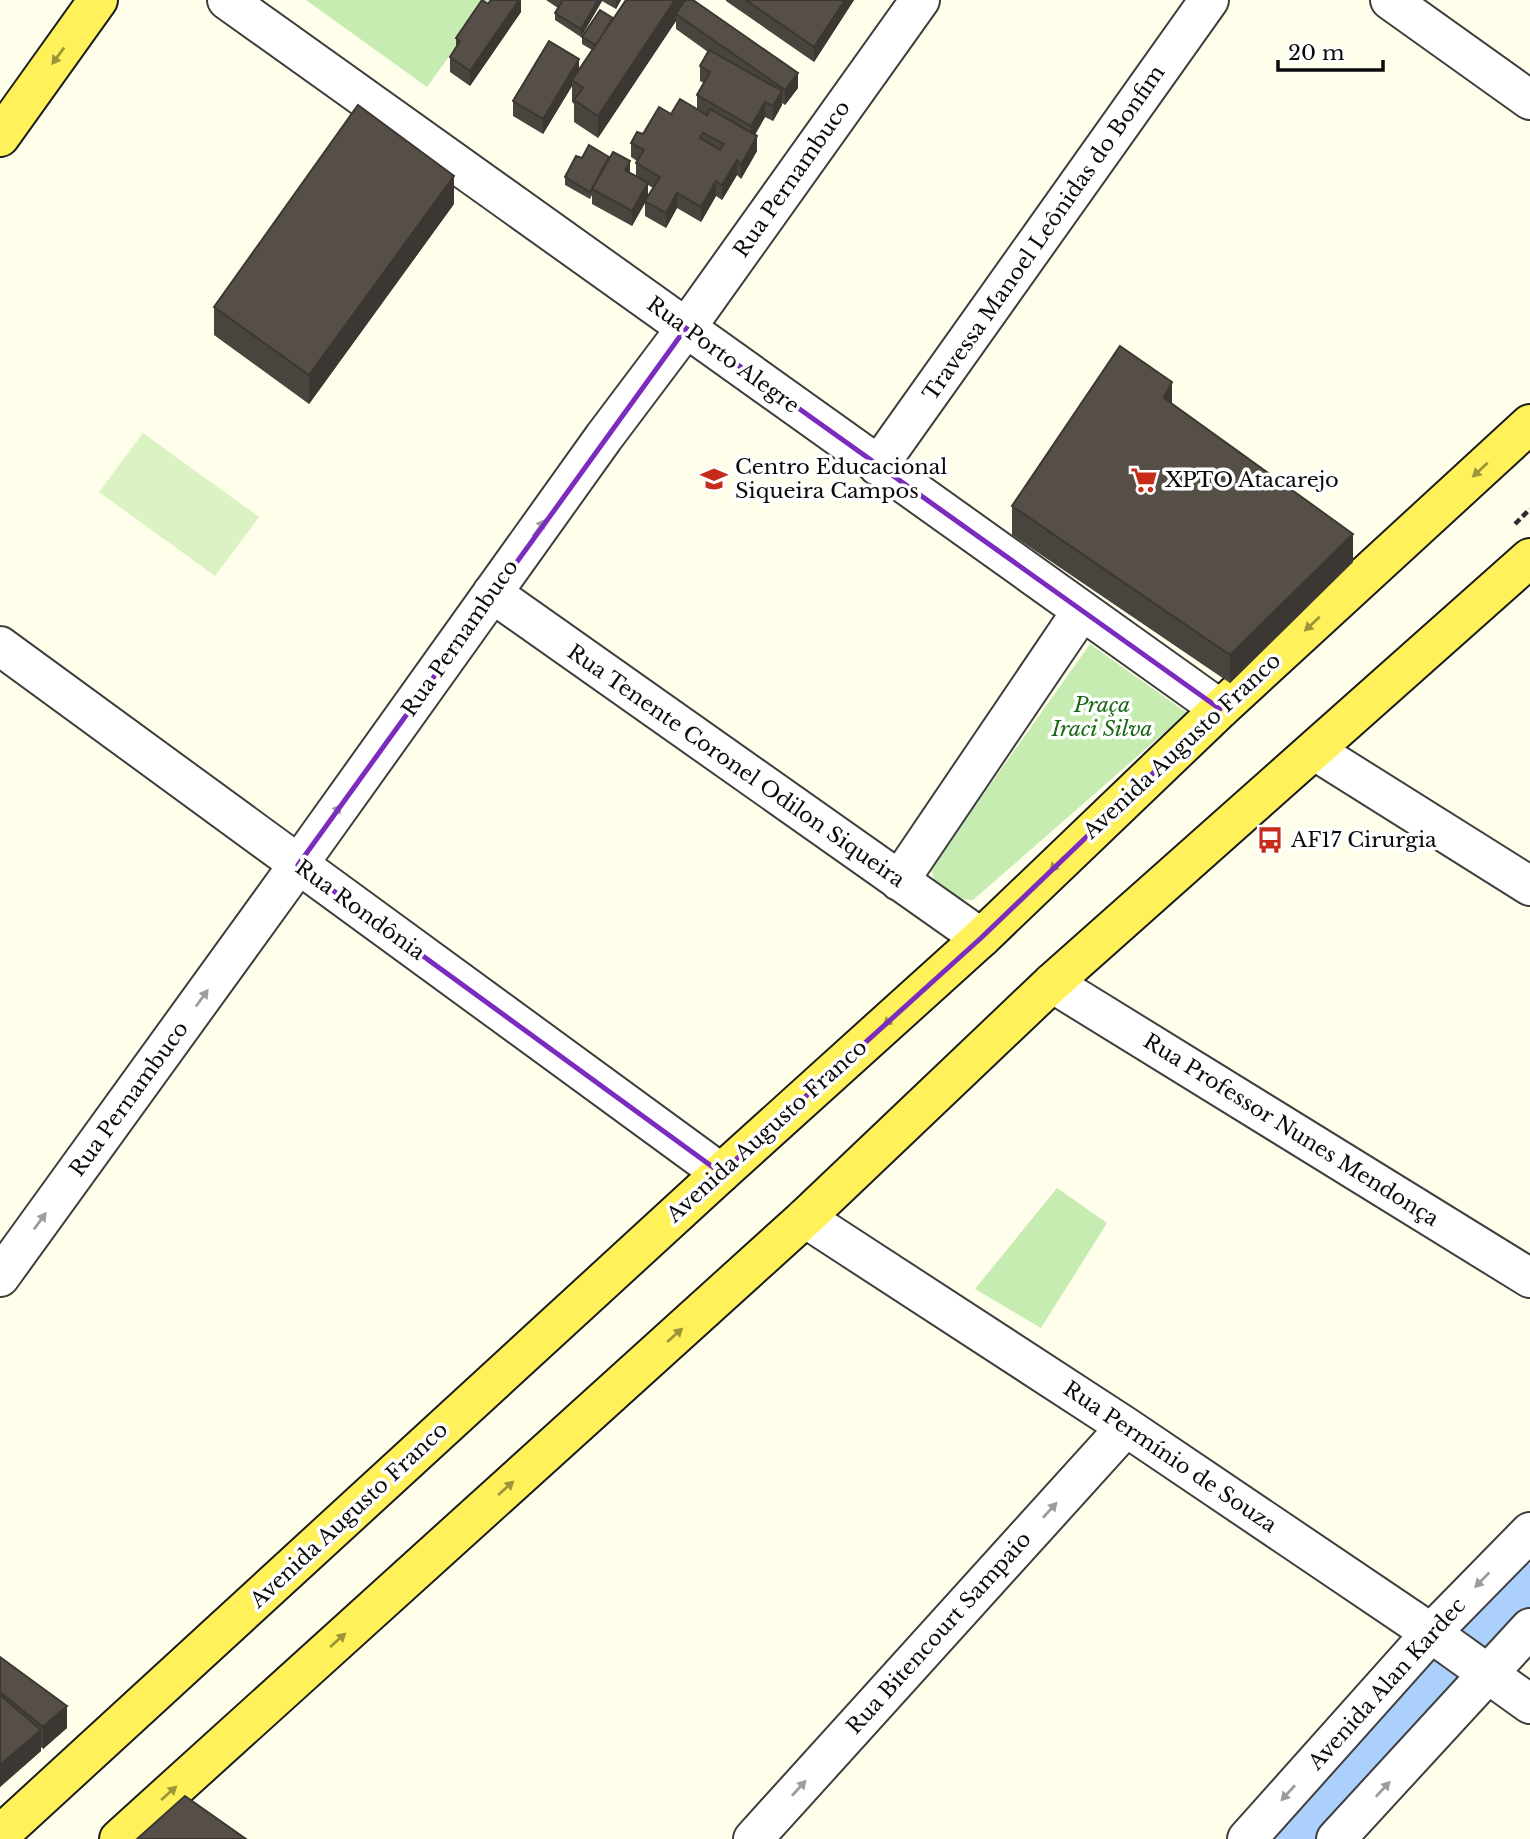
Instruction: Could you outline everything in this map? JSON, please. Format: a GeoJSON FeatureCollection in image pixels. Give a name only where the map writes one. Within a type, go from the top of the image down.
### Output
{"type":"FeatureCollection","features":[{"type":"Feature","properties":{"kind":"main road"},"geometry":{"type":"LineString","coordinates":[[0,137],[98,0]]}},
{"type":"Feature","properties":{"kind":"main road","name":"Avenida Augusto Franco"},"geometry":{"type":"LineString","coordinates":[[0,1835],[720,1173],[981,937],[1220,709],[1530,424]]}},
{"type":"Feature","properties":{"kind":"main road"},"geometry":{"type":"LineString","coordinates":[[118,1839],[805,1217],[1052,983],[1530,558]]}},
{"type":"Feature","properties":{"kind":"street","name":"Rua Porto Alegre"},"geometry":{"type":"LineString","coordinates":[[227,0],[1220,709]]}},
{"type":"Feature","properties":{"kind":"street","name":"Rua Pernambuco"},"geometry":{"type":"LineString","coordinates":[[0,1277],[920,0]]}},
{"type":"Feature","properties":{"kind":"street","name":"Travessa Manoel Leônidas do Bonfim"},"geometry":{"type":"LineString","coordinates":[[878,466],[1209,0]]}},
{"type":"Feature","properties":{"kind":"street"},"geometry":{"type":"LineString","coordinates":[[1390,0],[1530,100]]}},
{"type":"Feature","properties":{"kind":"street","name":"Rua Tenente Coronel Odilon Siqueira"},"geometry":{"type":"LineString","coordinates":[[492,593],[981,937]]}},
{"type":"Feature","properties":{"kind":"street"},"geometry":{"type":"LineString","coordinates":[[899,881],[1081,612]]}},
{"type":"Feature","properties":{"kind":"street","name":"Rua Rondônia"},"geometry":{"type":"LineString","coordinates":[[0,646],[720,1173]]}},
{"type":"Feature","properties":{"kind":"street"},"geometry":{"type":"LineString","coordinates":[[1315,751],[1530,886]]}},
{"type":"Feature","properties":{"kind":"street","name":"Rua Professor Nunes Mendonça"},"geometry":{"type":"LineString","coordinates":[[1052,983],[1530,1278]]}},
{"type":"Feature","properties":{"kind":"street","name":"Rua Permínio de Souza"},"geometry":{"type":"LineString","coordinates":[[805,1217],[1126,1427],[1431,1633],[1530,1704]]}},
{"type":"Feature","properties":{"kind":"street","name":"Rua Bitencourt Sampaio"},"geometry":{"type":"LineString","coordinates":[[753,1839],[1126,1427]]}},
{"type":"Feature","properties":{"kind":"street","name":"Avenida Alan Kardec"},"geometry":{"type":"LineString","coordinates":[[1247,1839],[1431,1633],[1530,1532]]}},
{"type":"Feature","properties":{"kind":"street"},"geometry":{"type":"LineString","coordinates":[[1336,1839],[1530,1628]]}},
{"type":"Feature","properties":{"kind":"highlighted area"},"geometry":{"type":"Polygon","coordinates":[[[686,328],[1220,709],[981,938],[721,1173],[298,865],[686,328]]]}},
{"type":"Feature","properties":{"kind":"green space"},"geometry":{"type":"Polygon","coordinates":[[[306,0],[490,0],[427,87],[306,0]]]}},
{"type":"Feature","properties":{"kind":"green space"},"geometry":{"type":"Polygon","coordinates":[[[143,433],[259,517],[215,576],[99,492],[143,433]]]}},
{"type":"Feature","properties":{"kind":"green space","name":"Praça Iraci Silva"},"geometry":{"type":"Polygon","coordinates":[[[1090,644],[1187,713],[973,900],[950,896],[940,889],[931,868],[1090,644]]]}},
{"type":"Feature","properties":{"kind":"green space"},"geometry":{"type":"Polygon","coordinates":[[[1057,1188],[1107,1223],[1041,1328],[975,1289],[1057,1188]]]}},
{"type":"Feature","properties":{"kind":"building"},"geometry":{"type":"Polygon","coordinates":[[[482,0],[488,4],[491,0],[519,0],[470,71],[450,57],[460,41],[456,38],[482,0]]]}},
{"type":"Feature","properties":{"kind":"building"},"geometry":{"type":"Polygon","coordinates":[[[563,0],[598,0],[581,29],[555,13],[563,0]]]}},
{"type":"Feature","properties":{"kind":"building"},"geometry":{"type":"Polygon","coordinates":[[[626,0],[675,0],[598,116],[574,100],[583,88],[572,80],[626,0]]]}},
{"type":"Feature","properties":{"kind":"building"},"geometry":{"type":"Polygon","coordinates":[[[685,0],[693,0],[798,73],[785,90],[676,14],[685,0]]]}},
{"type":"Feature","properties":{"kind":"building"},"geometry":{"type":"Polygon","coordinates":[[[746,0],[845,0],[814,47],[746,0]]]}},
{"type":"Feature","properties":{"kind":"building"},"geometry":{"type":"Polygon","coordinates":[[[600,10],[613,18],[596,45],[582,37],[600,10]]]}},
{"type":"Feature","properties":{"kind":"building"},"geometry":{"type":"Polygon","coordinates":[[[549,41],[579,59],[543,119],[513,101],[549,41]]]}},
{"type":"Feature","properties":{"kind":"building"},"geometry":{"type":"Polygon","coordinates":[[[709,50],[782,91],[773,106],[765,102],[751,126],[697,95],[710,72],[700,66],[709,50]]]}},
{"type":"Feature","properties":{"kind":"building"},"geometry":{"type":"Polygon","coordinates":[[[680,99],[707,115],[710,109],[757,136],[741,165],[737,160],[722,185],[716,181],[701,207],[677,193],[666,213],[645,201],[660,177],[636,163],[644,150],[631,143],[637,132],[643,134],[659,107],[671,114],[680,99]],[[703,133],[700,138],[720,150],[724,144],[703,133]]]}},
{"type":"Feature","properties":{"kind":"building"},"geometry":{"type":"Polygon","coordinates":[[[358,105],[454,176],[309,375],[214,307],[358,105]]]}},
{"type":"Feature","properties":{"kind":"building"},"geometry":{"type":"Polygon","coordinates":[[[589,145],[609,157],[590,192],[565,177],[576,156],[582,158],[589,145]]]}},
{"type":"Feature","properties":{"kind":"building"},"geometry":{"type":"Polygon","coordinates":[[[613,152],[630,161],[625,170],[648,183],[632,211],[592,189],[613,152]]]}},
{"type":"Feature","properties":{"kind":"building","name":"XPTO Atacarejo"},"geometry":{"type":"Polygon","coordinates":[[[1120,346],[1172,382],[1164,398],[1353,534],[1230,655],[1012,506],[1120,346]]]}},
{"type":"Feature","properties":{"kind":"building"},"geometry":{"type":"Polygon","coordinates":[[[0,1657],[67,1706],[43,1727],[0,1692],[0,1657]]]}},
{"type":"Feature","properties":{"kind":"building"},"geometry":{"type":"Polygon","coordinates":[[[0,1695],[41,1730],[0,1765],[0,1695]]]}},
{"type":"Feature","properties":{"kind":"building"},"geometry":{"type":"Polygon","coordinates":[[[185,1796],[246,1839],[137,1839],[185,1796]]]}},
{"type":"Feature","properties":{"kind":"waterway"},"geometry":{"type":"LineString","coordinates":[[1482,1634],[1530,1582]]}},
{"type":"Feature","properties":{"kind":"waterway"},"geometry":{"type":"LineString","coordinates":[[1295,1839],[1442,1677]]}},
{"type":"Feature","properties":{"kind":"place","name":"Centro Educacional Siqueira Campos"},"geometry":{"type":"Point","coordinates":[714,479]}},
{"type":"Feature","properties":{"kind":"place","name":"XPTO Atacarejo"},"geometry":{"type":"Point","coordinates":[1144,480]}},
{"type":"Feature","properties":{"kind":"place","name":"AF17 Cirurgia"},"geometry":{"type":"Point","coordinates":[1270,840]}}]}
